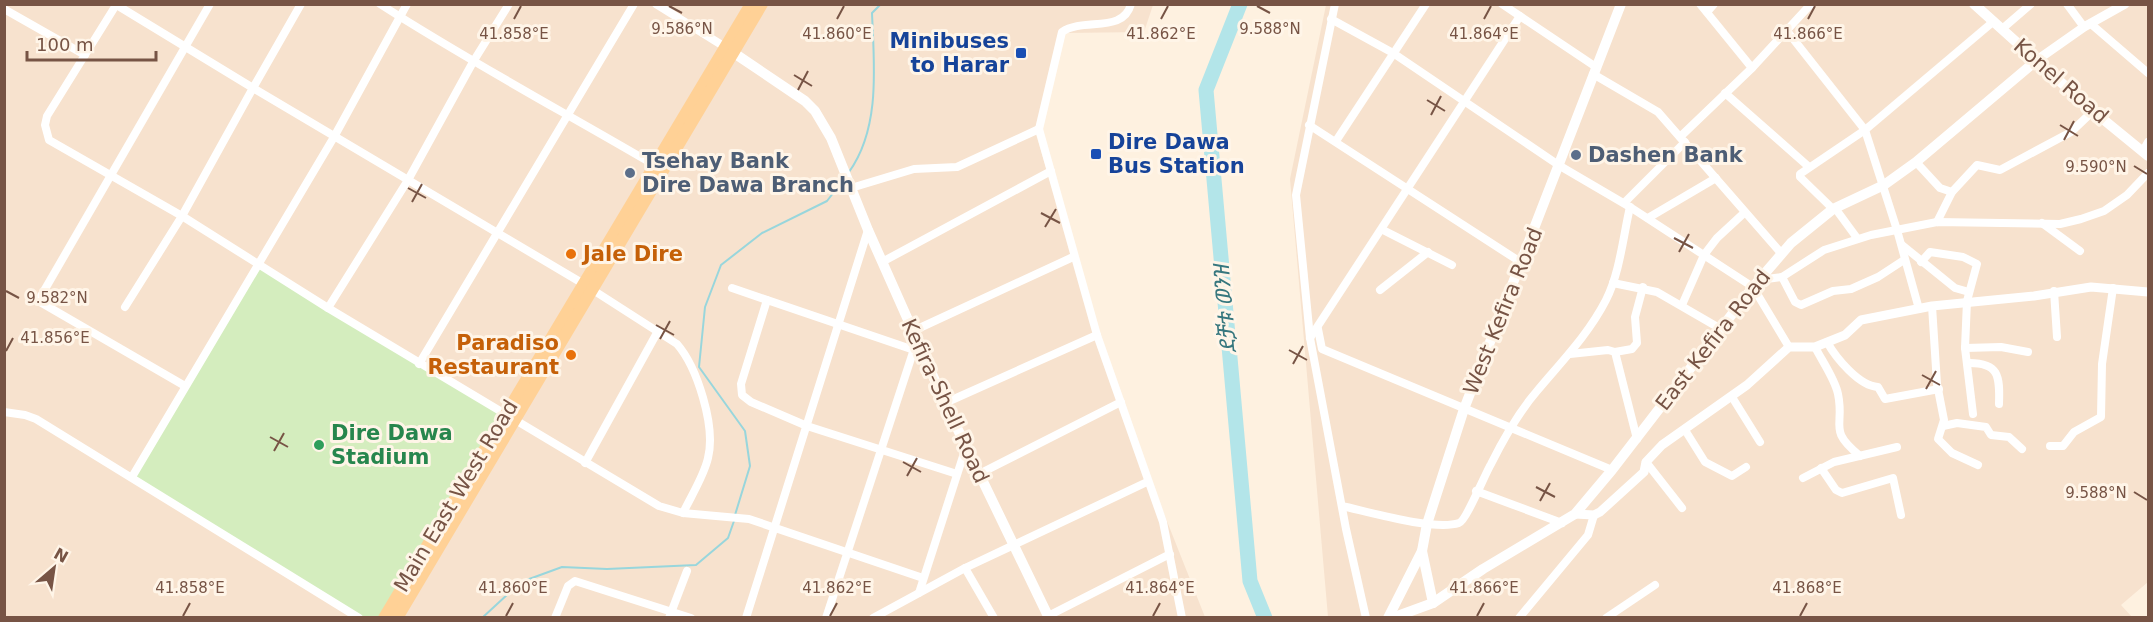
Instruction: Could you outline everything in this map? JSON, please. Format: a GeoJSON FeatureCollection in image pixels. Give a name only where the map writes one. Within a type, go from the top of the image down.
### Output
{"type":"FeatureCollection","features":[{"type":"Feature","properties":{"kind":"main road","name":"West Kefira Road"},"geometry":{"type":"LineString","coordinates":[[1390,618],[1422,550],[1427,524],[1464,410],[1621,4]]}},
{"type":"Feature","properties":{"kind":"main road","name":"Konel Road"},"geometry":{"type":"LineString","coordinates":[[1974,4],[2093,111],[2147,150]]}},
{"type":"Feature","properties":{"kind":"main road","name":"Main East West Road"},"geometry":{"type":"LineString","coordinates":[[384,618],[464,494],[758,5]]}},
{"type":"Feature","properties":{"kind":"main road","name":"Kefira-Shell Road"},"geometry":{"type":"LineString","coordinates":[[730,51],[795,92],[815,111],[831,138],[915,340],[1049,617]]}},
{"type":"Feature","properties":{"kind":"main road","name":"East Kefira Road"},"geometry":{"type":"LineString","coordinates":[[1390,618],[1433,603],[1575,514],[1637,439],[1781,253],[1834,209],[1884,185],[1916,162],[2037,60]]}},
{"type":"Feature","properties":{"kind":"main road","name":"Main East West Road"},"geometry":{"type":"LineString","coordinates":[[397,618],[464,494]]}},
{"type":"Feature","properties":{"kind":"main road"},"geometry":{"type":"LineString","coordinates":[[1422,550],[1433,603]]}},
{"type":"Feature","properties":{"kind":"street"},"geometry":{"type":"LineString","coordinates":[[185,386],[40,302],[41,296],[109,175],[210,4]]}},
{"type":"Feature","properties":{"kind":"street"},"geometry":{"type":"LineString","coordinates":[[125,307],[182,216],[301,4]]}},
{"type":"Feature","properties":{"kind":"street"},"geometry":{"type":"LineString","coordinates":[[380,4],[473,62],[567,113],[658,168]]}},
{"type":"Feature","properties":{"kind":"street"},"geometry":{"type":"LineString","coordinates":[[132,477],[257,263],[334,137],[407,4]]}},
{"type":"Feature","properties":{"kind":"street"},"geometry":{"type":"LineString","coordinates":[[328,308],[408,180],[473,62],[509,4]]}},
{"type":"Feature","properties":{"kind":"street"},"geometry":{"type":"LineString","coordinates":[[419,364],[634,4]]}},
{"type":"Feature","properties":{"kind":"street"},"geometry":{"type":"LineString","coordinates":[[656,4],[730,51]]}},
{"type":"Feature","properties":{"kind":"street"},"geometry":{"type":"LineString","coordinates":[[1131,4],[1128,15],[1121,21],[1078,25],[1062,32],[1039,129],[1073,257],[1097,335],[1162,522],[1182,618]]}},
{"type":"Feature","properties":{"kind":"street"},"geometry":{"type":"LineString","coordinates":[[1335,4],[1296,195],[1310,338],[1366,618]]}},
{"type":"Feature","properties":{"kind":"street"},"geometry":{"type":"LineString","coordinates":[[1336,141],[1426,4]]}},
{"type":"Feature","properties":{"kind":"street"},"geometry":{"type":"LineString","coordinates":[[1502,4],[1595,70],[1658,111],[1781,253]]}},
{"type":"Feature","properties":{"kind":"street"},"geometry":{"type":"LineString","coordinates":[[1700,4],[1752,68]]}},
{"type":"Feature","properties":{"kind":"street"},"geometry":{"type":"LineString","coordinates":[[1707,12],[1714,4]]}},
{"type":"Feature","properties":{"kind":"street"},"geometry":{"type":"LineString","coordinates":[[1342,506],[1427,524],[1462,522],[1511,426],[1570,354],[1596,317],[1612,283],[1627,205],[1725,93],[1752,68],[1811,4]]}},
{"type":"Feature","properties":{"kind":"street"},"geometry":{"type":"LineString","coordinates":[[1857,238],[1834,209],[1799,176],[1809,166],[1865,130],[1998,25],[2031,4]]}},
{"type":"Feature","properties":{"kind":"street"},"geometry":{"type":"LineString","coordinates":[[2067,4],[2087,26],[2148,73]]}},
{"type":"Feature","properties":{"kind":"street"},"geometry":{"type":"LineString","coordinates":[[2037,60],[2087,26],[2125,4]]}},
{"type":"Feature","properties":{"kind":"street"},"geometry":{"type":"LineString","coordinates":[[683,513],[709,458],[707,419],[699,382],[687,355],[677,344],[587,286],[116,5],[47,116],[46,134],[49,140],[182,216],[419,364],[511,415],[585,463],[659,506],[683,513],[749,519],[923,578]]}},
{"type":"Feature","properties":{"kind":"street"},"geometry":{"type":"LineString","coordinates":[[4,9],[85,55]]}},
{"type":"Feature","properties":{"kind":"street"},"geometry":{"type":"LineString","coordinates":[[1310,338],[1408,192],[1520,16]]}},
{"type":"Feature","properties":{"kind":"street"},"geometry":{"type":"LineString","coordinates":[[1331,20],[1393,53],[1560,166],[1627,205],[1704,255],[1756,284],[1789,347]]}},
{"type":"Feature","properties":{"kind":"street"},"geometry":{"type":"LineString","coordinates":[[1787,31],[1865,130],[1884,185],[1919,309]]}},
{"type":"Feature","properties":{"kind":"street"},"geometry":{"type":"LineString","coordinates":[[1725,93],[1809,166]]}},
{"type":"Feature","properties":{"kind":"street"},"geometry":{"type":"LineString","coordinates":[[1936,222],[1952,192],[1977,165],[2000,170],[2071,132],[2093,111]]}},
{"type":"Feature","properties":{"kind":"street"},"geometry":{"type":"LineString","coordinates":[[1309,125],[1336,141],[1408,192],[1522,263]]}},
{"type":"Feature","properties":{"kind":"street"},"geometry":{"type":"LineString","coordinates":[[850,185],[914,169],[957,167],[1039,129]]}},
{"type":"Feature","properties":{"kind":"street"},"geometry":{"type":"LineString","coordinates":[[1916,162],[1940,188],[1952,192]]}},
{"type":"Feature","properties":{"kind":"street"},"geometry":{"type":"LineString","coordinates":[[882,262],[1051,171]]}},
{"type":"Feature","properties":{"kind":"street"},"geometry":{"type":"LineString","coordinates":[[1756,284],[1782,277],[1807,259],[1857,238],[1936,222],[2060,224],[2104,211],[2127,195],[2148,173]]}},
{"type":"Feature","properties":{"kind":"street"},"geometry":{"type":"LineString","coordinates":[[1648,219],[1716,178]]}},
{"type":"Feature","properties":{"kind":"street"},"geometry":{"type":"LineString","coordinates":[[1682,305],[1704,255],[1717,238],[1744,213]]}},
{"type":"Feature","properties":{"kind":"street"},"geometry":{"type":"LineString","coordinates":[[2041,222],[2080,251]]}},
{"type":"Feature","properties":{"kind":"street"},"geometry":{"type":"LineString","coordinates":[[1383,230],[1452,265]]}},
{"type":"Feature","properties":{"kind":"street"},"geometry":{"type":"LineString","coordinates":[[746,618],[868,231]]}},
{"type":"Feature","properties":{"kind":"street"},"geometry":{"type":"LineString","coordinates":[[1902,245],[1968,297]]}},
{"type":"Feature","properties":{"kind":"street"},"geometry":{"type":"LineString","coordinates":[[1380,290],[1428,252]]}},
{"type":"Feature","properties":{"kind":"street"},"geometry":{"type":"LineString","coordinates":[[1921,262],[1930,252],[1963,257],[1976,262],[1977,266],[1968,297],[1965,348],[1973,414]]}},
{"type":"Feature","properties":{"kind":"street"},"geometry":{"type":"LineString","coordinates":[[732,288],[839,323],[915,340],[1073,257]]}},
{"type":"Feature","properties":{"kind":"street"},"geometry":{"type":"LineString","coordinates":[[1782,277],[1795,302],[1801,305],[1833,291],[1851,290],[1878,277],[1904,260]]}},
{"type":"Feature","properties":{"kind":"street"},"geometry":{"type":"LineString","coordinates":[[1612,283],[1643,287],[1682,305],[1721,329]]}},
{"type":"Feature","properties":{"kind":"street"},"geometry":{"type":"LineString","coordinates":[[1519,618],[1588,535],[1594,515],[1644,472],[1646,462],[1662,445],[1686,430],[1710,409],[1732,397],[1789,347],[1815,347],[1845,335],[1860,320],[1968,297],[2034,296],[2091,286],[2148,292]]}},
{"type":"Feature","properties":{"kind":"street"},"geometry":{"type":"LineString","coordinates":[[1570,354],[1632,349],[1637,343],[1635,317],[1643,287]]}},
{"type":"Feature","properties":{"kind":"street"},"geometry":{"type":"LineString","coordinates":[[2050,446],[2067,444],[2074,432],[2101,417],[2102,364],[2113,288]]}},
{"type":"Feature","properties":{"kind":"street"},"geometry":{"type":"LineString","coordinates":[[2054,291],[2057,337]]}},
{"type":"Feature","properties":{"kind":"street"},"geometry":{"type":"LineString","coordinates":[[767,300],[741,384],[742,395],[751,402],[807,426],[957,474]]}},
{"type":"Feature","properties":{"kind":"street"},"geometry":{"type":"LineString","coordinates":[[1932,306],[1944,420],[1938,436],[1952,453],[1978,465]]}},
{"type":"Feature","properties":{"kind":"street"},"geometry":{"type":"LineString","coordinates":[[1318,329],[1322,350],[1464,410],[1511,426],[1612,470]]}},
{"type":"Feature","properties":{"kind":"street"},"geometry":{"type":"LineString","coordinates":[[585,463],[658,331]]}},
{"type":"Feature","properties":{"kind":"street"},"geometry":{"type":"LineString","coordinates":[[945,403],[1097,335]]}},
{"type":"Feature","properties":{"kind":"street"},"geometry":{"type":"LineString","coordinates":[[826,618],[915,340]]}},
{"type":"Feature","properties":{"kind":"street"},"geometry":{"type":"LineString","coordinates":[[1827,342],[1844,368],[1871,387],[1878,387],[1885,399],[1939,389]]}},
{"type":"Feature","properties":{"kind":"street"},"geometry":{"type":"LineString","coordinates":[[1815,347],[1838,392],[1838,424],[1841,438],[1860,456]]}},
{"type":"Feature","properties":{"kind":"street"},"geometry":{"type":"LineString","coordinates":[[1965,348],[2001,347],[2028,352]]}},
{"type":"Feature","properties":{"kind":"street"},"geometry":{"type":"LineString","coordinates":[[1616,352],[1637,439]]}},
{"type":"Feature","properties":{"kind":"street"},"geometry":{"type":"LineString","coordinates":[[1967,363],[1985,363],[1991,367],[2000,384],[1999,404]]}},
{"type":"Feature","properties":{"kind":"street"},"geometry":{"type":"LineString","coordinates":[[1732,397],[1760,442]]}},
{"type":"Feature","properties":{"kind":"street"},"geometry":{"type":"LineString","coordinates":[[978,474],[1121,402]]}},
{"type":"Feature","properties":{"kind":"street"},"geometry":{"type":"LineString","coordinates":[[4,412],[36,419],[359,618]]}},
{"type":"Feature","properties":{"kind":"street"},"geometry":{"type":"LineString","coordinates":[[1943,426],[1957,423],[1986,427],[1991,435],[2009,437],[2022,449]]}},
{"type":"Feature","properties":{"kind":"street"},"geometry":{"type":"LineString","coordinates":[[1686,430],[1710,466],[1732,476],[1746,467]]}},
{"type":"Feature","properties":{"kind":"street"},"geometry":{"type":"LineString","coordinates":[[919,593],[966,447]]}},
{"type":"Feature","properties":{"kind":"street"},"geometry":{"type":"LineString","coordinates":[[1803,478],[1834,462],[1897,447]]}},
{"type":"Feature","properties":{"kind":"street"},"geometry":{"type":"LineString","coordinates":[[1646,462],[1682,508]]}},
{"type":"Feature","properties":{"kind":"street"},"geometry":{"type":"LineString","coordinates":[[1821,468],[1836,490],[1842,493],[1893,477],[1901,516]]}},
{"type":"Feature","properties":{"kind":"street"},"geometry":{"type":"LineString","coordinates":[[873,618],[965,568],[1147,482]]}},
{"type":"Feature","properties":{"kind":"street"},"geometry":{"type":"LineString","coordinates":[[1476,491],[1562,523]]}},
{"type":"Feature","properties":{"kind":"street"},"geometry":{"type":"LineString","coordinates":[[1575,514],[1594,515]]}},
{"type":"Feature","properties":{"kind":"street"},"geometry":{"type":"LineString","coordinates":[[1049,617],[1170,554]]}},
{"type":"Feature","properties":{"kind":"street"},"geometry":{"type":"LineString","coordinates":[[965,568],[994,618]]}},
{"type":"Feature","properties":{"kind":"street"},"geometry":{"type":"LineString","coordinates":[[670,614],[687,571]]}},
{"type":"Feature","properties":{"kind":"street"},"geometry":{"type":"LineString","coordinates":[[555,618],[568,586],[575,582],[670,614],[691,618]]}},
{"type":"Feature","properties":{"kind":"street"},"geometry":{"type":"LineString","coordinates":[[1606,618],[1655,585]]}},
{"type":"Feature","properties":{"kind":"shaded area"},"geometry":{"type":"Polygon","coordinates":[[[4,5],[1153,5],[1144,32],[1065,33],[1035,131],[1105,365],[1205,617],[5,617],[4,5]]]}},
{"type":"Feature","properties":{"kind":"shaded area"},"geometry":{"type":"Polygon","coordinates":[[[1326,5],[2148,5],[2148,582],[2121,605],[2132,617],[1328,617],[1290,179],[1326,5]]]}},
{"type":"Feature","properties":{"kind":"green space","name":"Dire Dawa Stadium"},"geometry":{"type":"Polygon","coordinates":[[[257,263],[505,412],[384,617],[359,617],[132,477],[257,263]]]}},
{"type":"Feature","properties":{"kind":"waterway","name":"Kefira-Shell Road"},"geometry":{"type":"LineString","coordinates":[[849,172],[859,155],[871,116],[874,74],[872,13],[881,4]]}},
{"type":"Feature","properties":{"kind":"waterway","name":"ደቻቱ ወንዝ"},"geometry":{"type":"LineString","coordinates":[[1240,4],[1206,90],[1250,581],[1265,618]]}},
{"type":"Feature","properties":{"kind":"waterway","name":"Kefira-Shell Road"},"geometry":{"type":"LineString","coordinates":[[735,515],[750,466],[745,431],[699,367],[705,307],[721,265],[762,233],[827,201],[844,179]]}},
{"type":"Feature","properties":{"kind":"waterway","name":"Kefira-Shell Road"},"geometry":{"type":"LineString","coordinates":[[482,618],[521,582],[562,567],[607,569],[696,565],[728,538],[734,521]]}},
{"type":"Feature","properties":{"kind":"place","name":"Minibuses to Harar"},"geometry":{"type":"Point","coordinates":[1021,53]}},
{"type":"Feature","properties":{"kind":"place","name":"Dire Dawa Bus Station"},"geometry":{"type":"Point","coordinates":[1096,154]}},
{"type":"Feature","properties":{"kind":"place","name":"Dashen Bank"},"geometry":{"type":"Point","coordinates":[1576,155]}},
{"type":"Feature","properties":{"kind":"place","name":"Tsehay Bank Dire Dawa Branch"},"geometry":{"type":"Point","coordinates":[630,173]}},
{"type":"Feature","properties":{"kind":"place","name":"Jale Dire"},"geometry":{"type":"Point","coordinates":[571,254]}},
{"type":"Feature","properties":{"kind":"place","name":"Paradiso Restaurant"},"geometry":{"type":"Point","coordinates":[571,355]}},
{"type":"Feature","properties":{"kind":"place","name":"Dire Dawa Stadium"},"geometry":{"type":"Point","coordinates":[319,445]}}]}
